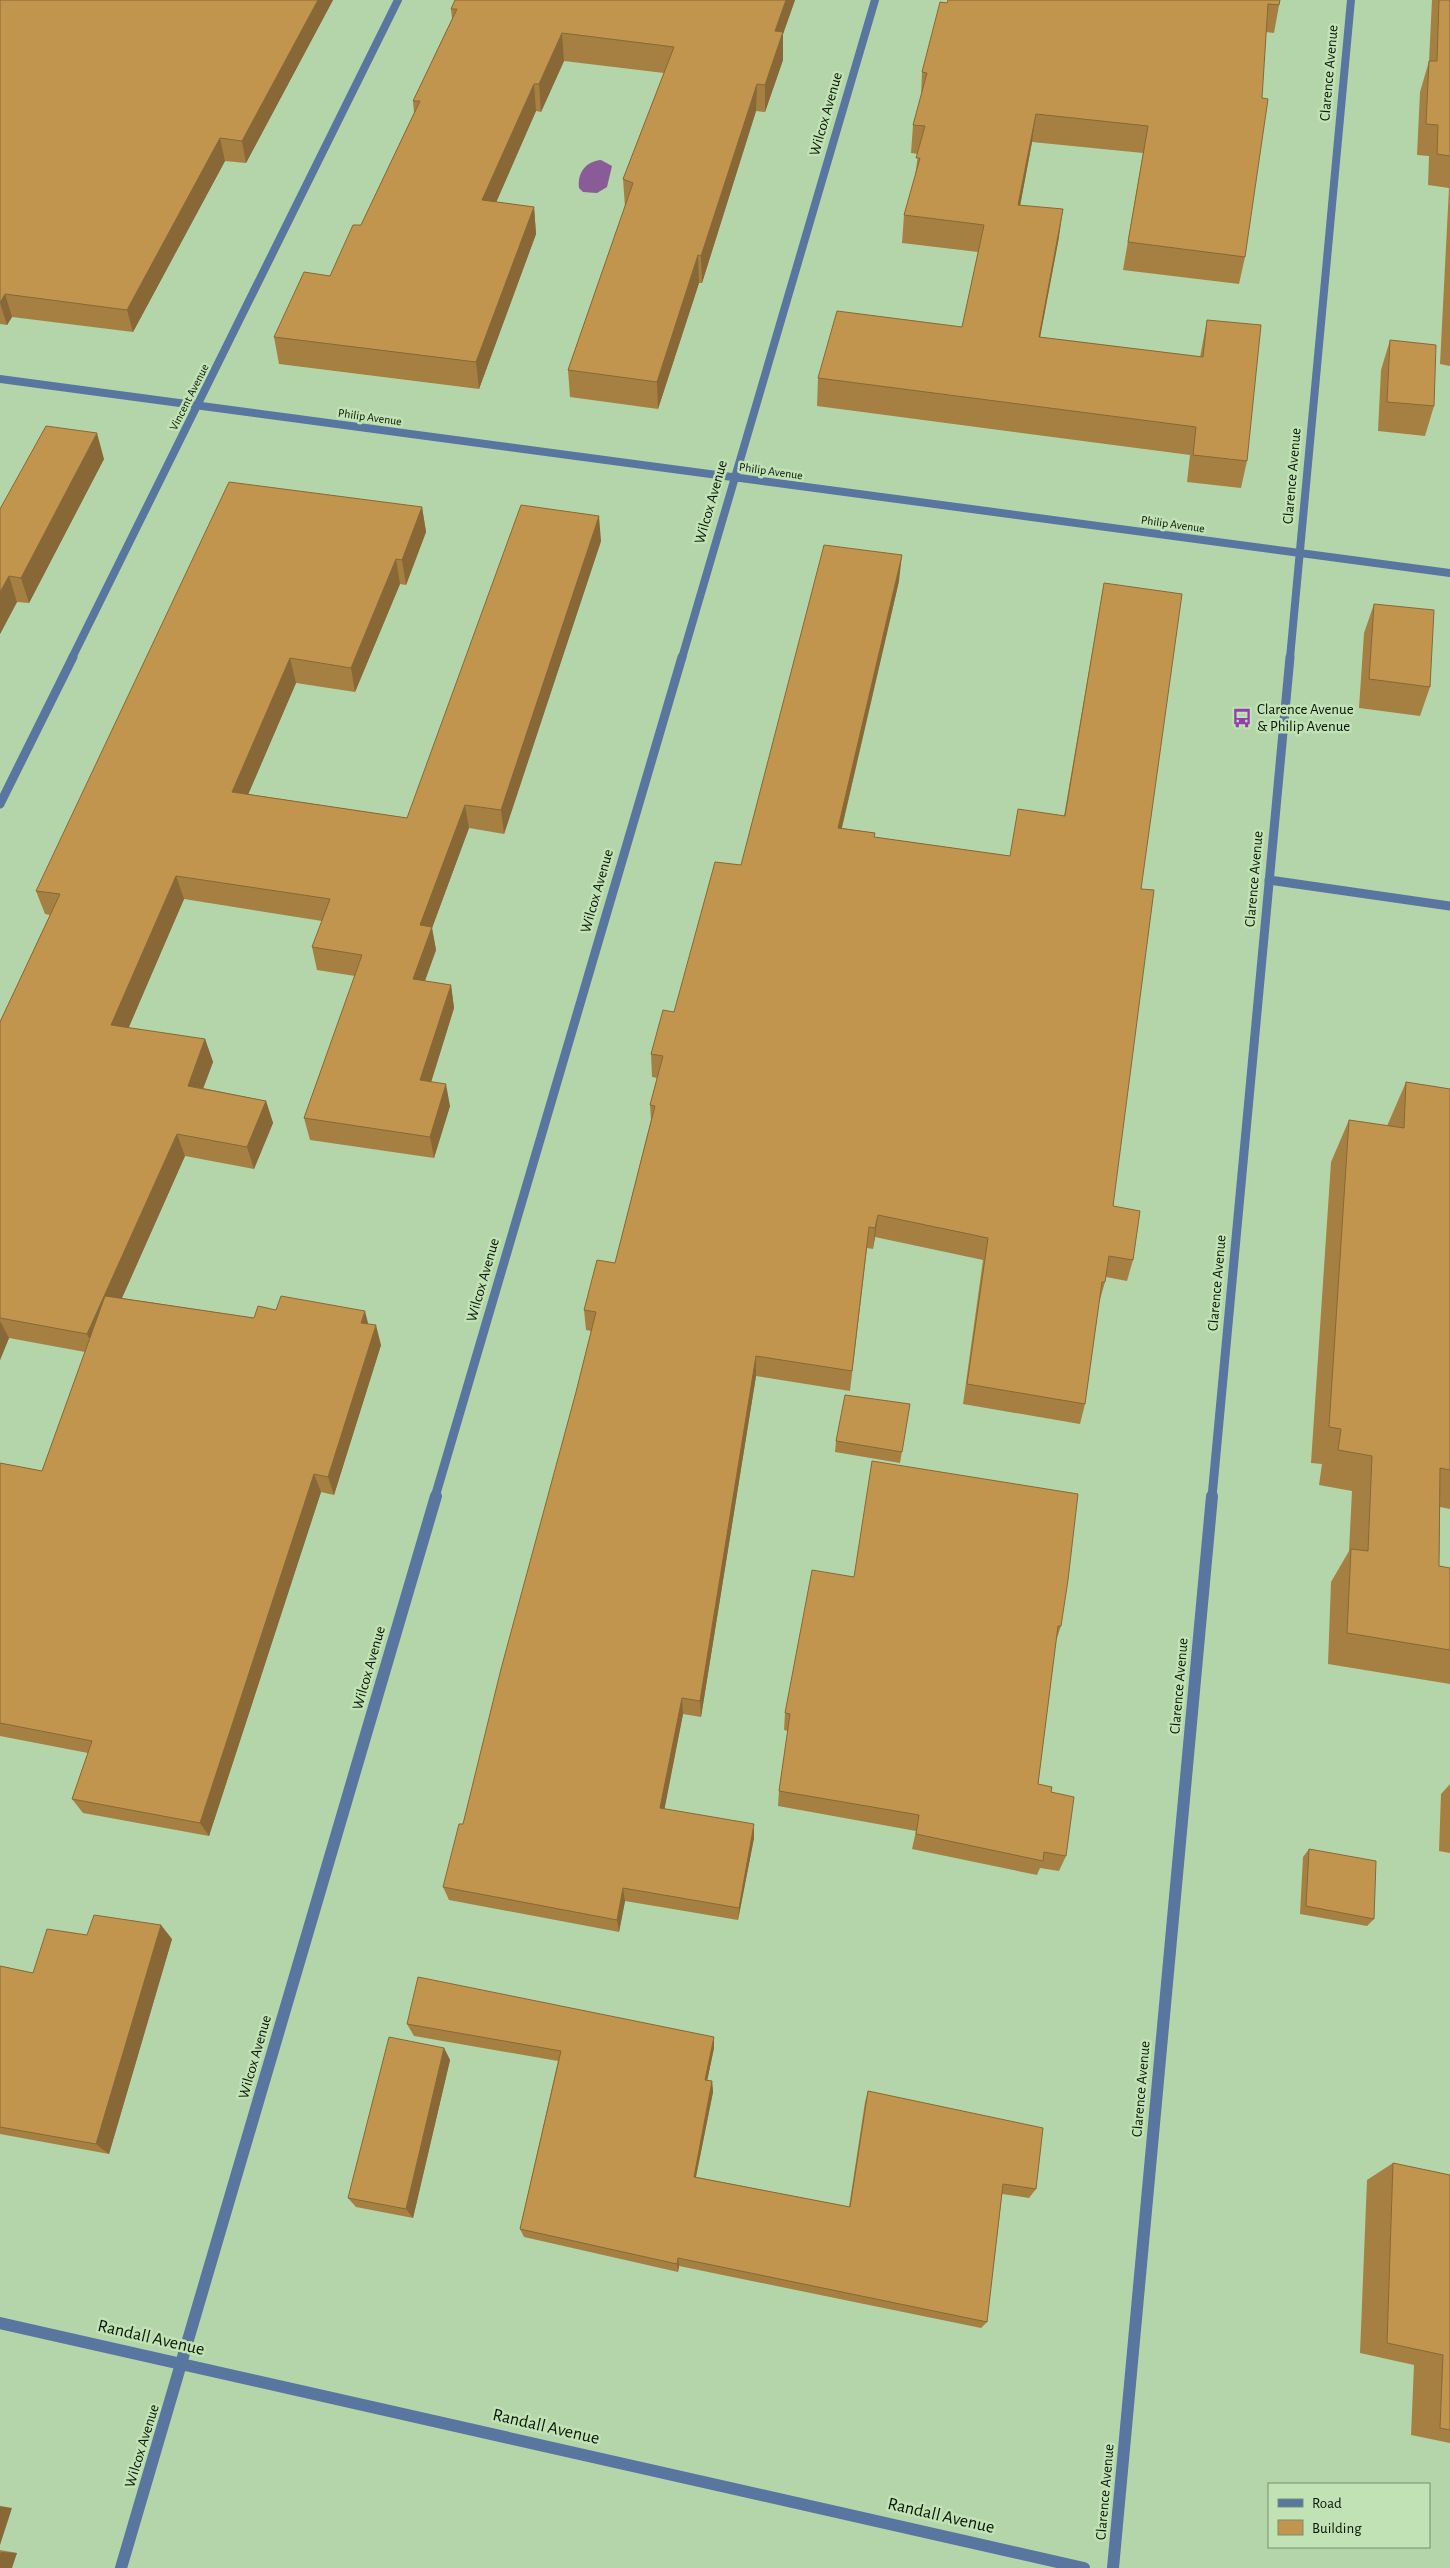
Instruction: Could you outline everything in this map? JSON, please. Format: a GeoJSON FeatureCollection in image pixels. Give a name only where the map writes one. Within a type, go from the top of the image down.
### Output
{"type":"FeatureCollection","features":[{"type":"Feature","properties":{"kind":"street","name":"Vincent Avenue"},"geometry":{"type":"LineString","coordinates":[[0,804],[398,0]]}},
{"type":"Feature","properties":{"kind":"street","name":"Wilcox Avenue"},"geometry":{"type":"LineString","coordinates":[[121,2568],[875,0]]}},
{"type":"Feature","properties":{"kind":"street","name":"Clarence Avenue"},"geometry":{"type":"LineString","coordinates":[[1113,2568],[1351,0]]}},
{"type":"Feature","properties":{"kind":"street","name":"Philip Avenue"},"geometry":{"type":"LineString","coordinates":[[0,379],[1450,572]]}},
{"type":"Feature","properties":{"kind":"street"},"geometry":{"type":"LineString","coordinates":[[1269,880],[1450,906]]}},
{"type":"Feature","properties":{"kind":"street","name":"Randall Avenue"},"geometry":{"type":"LineString","coordinates":[[0,2323],[1084,2568]]}},
{"type":"Feature","properties":{"kind":"shaded area"},"geometry":{"type":"Polygon","coordinates":[[[601,160],[612,166],[607,187],[597,193],[583,192],[579,188],[581,173],[587,165],[601,160]]]}},
{"type":"Feature","properties":{"kind":"building"},"geometry":{"type":"Polygon","coordinates":[[[0,0],[318,0],[242,141],[220,138],[127,310],[5,294],[0,303],[0,0]]]}},
{"type":"Feature","properties":{"kind":"building"},"geometry":{"type":"Polygon","coordinates":[[[455,0],[786,0],[775,31],[783,32],[765,85],[757,84],[701,256],[698,255],[657,382],[568,370],[633,183],[623,179],[674,47],[562,33],[539,84],[534,84],[482,200],[534,207],[476,362],[274,337],[304,272],[330,276],[353,225],[361,225],[420,101],[413,101],[457,9],[451,9],[455,0]]]}},
{"type":"Feature","properties":{"kind":"building"},"geometry":{"type":"Polygon","coordinates":[[[948,0],[1280,0],[1279,5],[1268,4],[1262,98],[1268,99],[1245,257],[1128,242],[1148,126],[1036,114],[1018,205],[1063,209],[1039,337],[1203,357],[1207,320],[1261,325],[1247,461],[1193,455],[1196,427],[818,378],[837,311],[962,327],[984,225],[904,215],[920,158],[916,158],[925,126],[913,125],[927,73],[922,72],[940,2],[947,3],[948,0]]]}},
{"type":"Feature","properties":{"kind":"building"},"geometry":{"type":"Polygon","coordinates":[[[1439,0],[1450,0],[1450,156],[1437,154],[1438,125],[1426,124],[1429,61],[1437,61],[1439,0]]]}},
{"type":"Feature","properties":{"kind":"building"},"geometry":{"type":"Polygon","coordinates":[[[1390,340],[1436,345],[1434,406],[1387,402],[1390,340]]]}},
{"type":"Feature","properties":{"kind":"building"},"geometry":{"type":"Polygon","coordinates":[[[46,426],[97,433],[21,578],[9,576],[0,592],[0,509],[46,426]]]}},
{"type":"Feature","properties":{"kind":"building"},"geometry":{"type":"Polygon","coordinates":[[[229,482],[422,507],[402,560],[396,559],[351,668],[290,658],[232,792],[407,818],[521,505],[599,516],[501,810],[465,805],[420,925],[432,927],[413,979],[451,985],[420,1080],[446,1084],[430,1137],[304,1118],[362,955],[312,947],[330,899],[176,876],[111,1025],[205,1039],[188,1086],[266,1101],[247,1147],[177,1134],[87,1334],[0,1318],[0,1022],[60,894],[36,891],[229,482]]]}},
{"type":"Feature","properties":{"kind":"building"},"geometry":{"type":"Polygon","coordinates":[[[824,545],[902,555],[838,828],[875,833],[874,837],[1010,856],[1018,809],[1065,816],[1104,583],[1182,594],[1141,889],[1154,890],[1113,1206],[1140,1211],[1133,1260],[1109,1256],[1105,1282],[1102,1282],[1085,1404],[967,1384],[988,1238],[878,1215],[875,1228],[869,1227],[852,1371],[756,1356],[700,1701],[682,1698],[660,1808],[754,1824],[739,1908],[623,1888],[617,1920],[443,1887],[459,1824],[463,1824],[501,1669],[596,1312],[584,1310],[597,1260],[615,1263],[655,1106],[650,1105],[663,1056],[651,1054],[663,1010],[674,1012],[715,862],[741,865],[824,545]]]}},
{"type":"Feature","properties":{"kind":"building"},"geometry":{"type":"Polygon","coordinates":[[[1374,604],[1434,610],[1430,687],[1369,679],[1374,604]]]}},
{"type":"Feature","properties":{"kind":"building"},"geometry":{"type":"Polygon","coordinates":[[[1406,1082],[1450,1089],[1450,1470],[1440,1468],[1439,1566],[1450,1568],[1450,1650],[1347,1633],[1351,1549],[1368,1551],[1372,1456],[1338,1450],[1341,1429],[1329,1427],[1349,1120],[1404,1128],[1406,1082]]]}},
{"type":"Feature","properties":{"kind":"building"},"geometry":{"type":"Polygon","coordinates":[[[105,1296],[254,1318],[258,1306],[276,1310],[281,1296],[365,1311],[361,1323],[376,1325],[328,1477],[314,1474],[200,1823],[72,1799],[92,1741],[0,1723],[0,1463],[42,1471],[105,1296]]]}},
{"type":"Feature","properties":{"kind":"building"},"geometry":{"type":"Polygon","coordinates":[[[845,1395],[910,1404],[902,1452],[836,1441],[845,1395]]]}},
{"type":"Feature","properties":{"kind":"building"},"geometry":{"type":"Polygon","coordinates":[[[872,1461],[1078,1494],[1068,1580],[1061,1626],[1058,1626],[1038,1784],[1052,1787],[1051,1792],[1074,1797],[1066,1856],[1044,1852],[1043,1861],[916,1834],[919,1815],[779,1791],[790,1714],[785,1713],[812,1570],[854,1577],[872,1461]]]}},
{"type":"Feature","properties":{"kind":"building"},"geometry":{"type":"Polygon","coordinates":[[[1309,1849],[1376,1861],[1374,1919],[1306,1906],[1309,1849]]]}},
{"type":"Feature","properties":{"kind":"building"},"geometry":{"type":"Polygon","coordinates":[[[94,1915],[161,1925],[96,2144],[0,2127],[0,1966],[33,1973],[47,1929],[87,1935],[94,1915]]]}},
{"type":"Feature","properties":{"kind":"building"},"geometry":{"type":"Polygon","coordinates":[[[418,1977],[714,2037],[705,2080],[712,2081],[694,2177],[850,2207],[868,2091],[1043,2128],[1036,2189],[1003,2184],[987,2322],[678,2258],[677,2264],[520,2229],[561,2051],[407,2024],[418,1977]]]}},
{"type":"Feature","properties":{"kind":"building"},"geometry":{"type":"Polygon","coordinates":[[[389,2037],[444,2048],[406,2209],[348,2198],[389,2037]]]}},
{"type":"Feature","properties":{"kind":"building"},"geometry":{"type":"Polygon","coordinates":[[[1393,2163],[1450,2175],[1450,2430],[1440,2428],[1443,2355],[1387,2343],[1393,2163]]]}},
{"type":"Feature","properties":{"kind":"place","name":"Clarence Avenue & Philip Avenue"},"geometry":{"type":"Point","coordinates":[1242,718]}}]}
